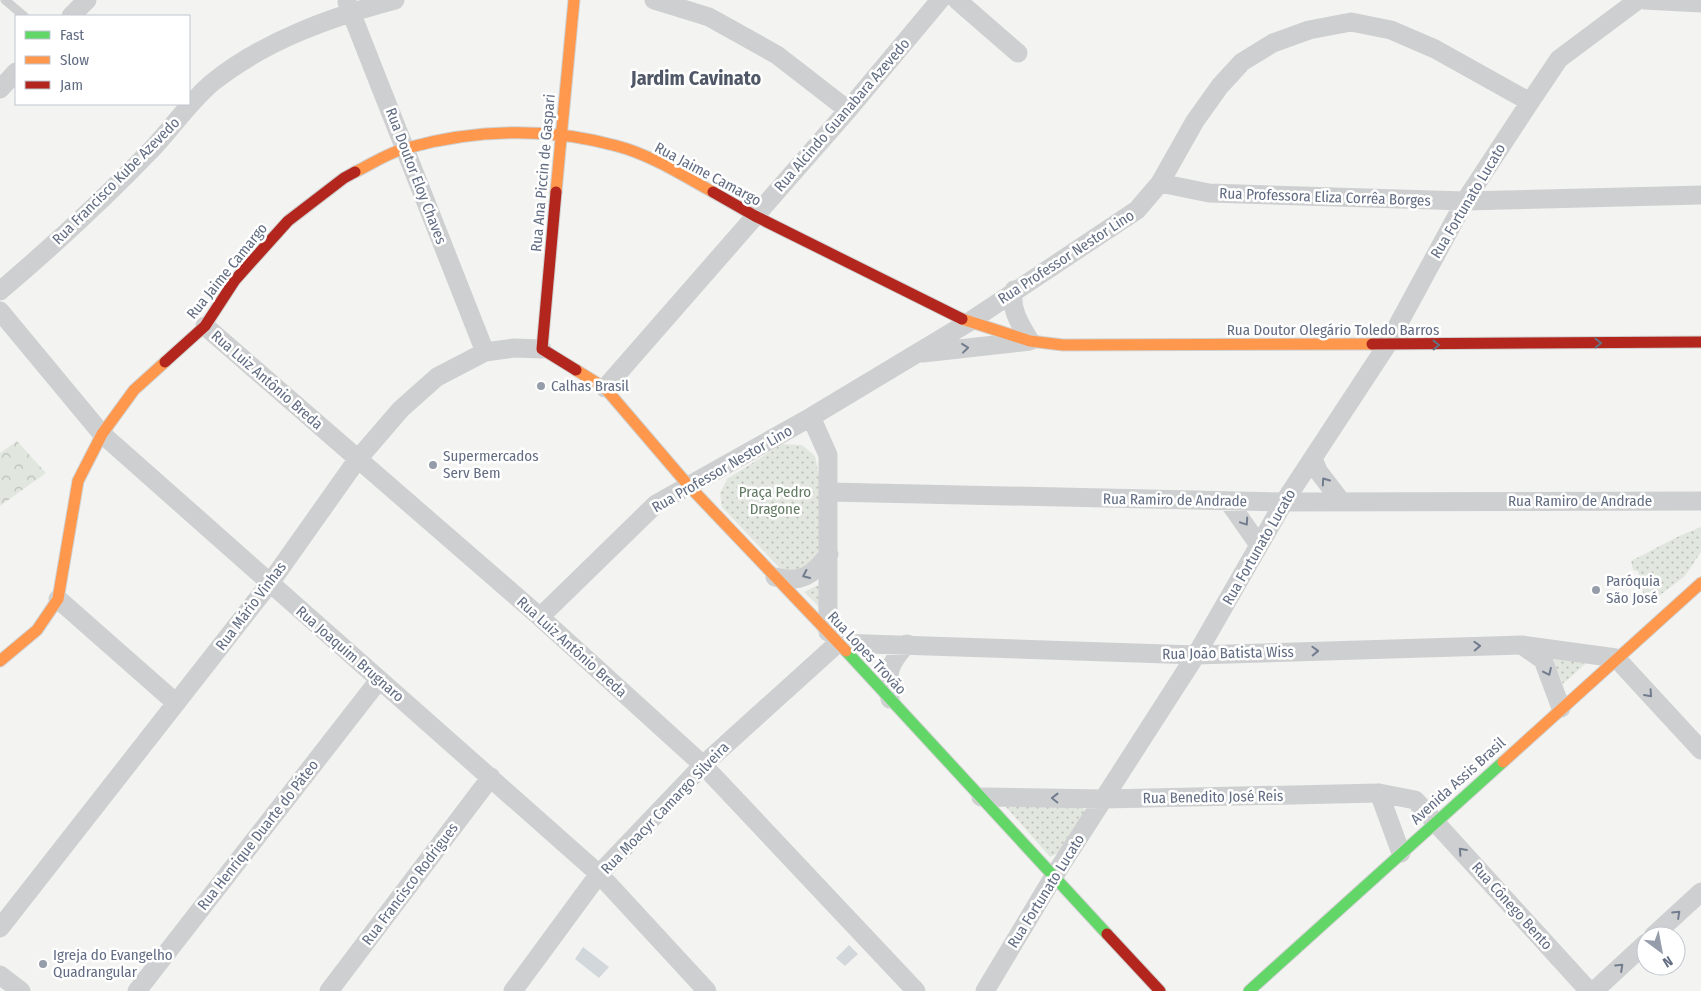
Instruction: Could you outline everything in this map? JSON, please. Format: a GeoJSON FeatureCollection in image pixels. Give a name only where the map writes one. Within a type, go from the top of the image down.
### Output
{"type":"FeatureCollection","features":[{"type":"Feature","properties":{"kind":"street"},"geometry":{"type":"LineString","coordinates":[[72,15],[87,0]]}},
{"type":"Feature","properties":{"kind":"street","name":"Rua Francisco Kube Azevedo"},"geometry":{"type":"LineString","coordinates":[[0,291],[65,235],[152,149],[213,82],[273,43],[349,6],[395,0]]}},
{"type":"Feature","properties":{"kind":"street","name":"Rua Ana Piccin de Gaspari"},"geometry":{"type":"LineString","coordinates":[[542,349],[574,0]]}},
{"type":"Feature","properties":{"kind":"street"},"geometry":{"type":"LineString","coordinates":[[654,0],[710,17],[769,50],[848,110]]}},
{"type":"Feature","properties":{"kind":"street","name":"Rua Alcindo Guanabara Azevedo"},"geometry":{"type":"LineString","coordinates":[[605,388],[848,110],[940,0]]}},
{"type":"Feature","properties":{"kind":"street"},"geometry":{"type":"LineString","coordinates":[[957,0],[1018,53]]}},
{"type":"Feature","properties":{"kind":"street"},"geometry":{"type":"LineString","coordinates":[[1530,102],[1559,59],[1638,0]]}},
{"type":"Feature","properties":{"kind":"street"},"geometry":{"type":"LineString","coordinates":[[1644,0],[1701,3]]}},
{"type":"Feature","properties":{"kind":"street","name":"Rua Doutor Eloy Chaves"},"geometry":{"type":"LineString","coordinates":[[349,6],[485,352]]}},
{"type":"Feature","properties":{"kind":"street","name":"Rua Professor Nestor Lino"},"geometry":{"type":"LineString","coordinates":[[540,618],[656,504],[811,417],[969,322],[1014,290],[1137,210],[1160,184],[1200,114],[1220,86],[1242,62],[1273,43],[1309,30],[1351,22],[1391,30],[1435,49],[1530,102]]}},
{"type":"Feature","properties":{"kind":"street"},"geometry":{"type":"LineString","coordinates":[[0,88],[15,73]]}},
{"type":"Feature","properties":{"kind":"street","name":"Rua Fortunato Lucato"},"geometry":{"type":"LineString","coordinates":[[985,991],[1054,876],[1196,655],[1284,502],[1387,345],[1465,201],[1530,102]]}},
{"type":"Feature","properties":{"kind":"street","name":"Rua Jaime Camargo"},"geometry":{"type":"LineString","coordinates":[[0,661],[37,630],[58,600],[78,481],[102,434],[134,390],[205,326],[235,280],[288,221],[344,178],[405,148],[466,136],[531,131],[562,134],[618,146],[667,166],[755,216],[969,322]]}},
{"type":"Feature","properties":{"kind":"street","name":"Rua Professora Eliza Corrêa Borges"},"geometry":{"type":"LineString","coordinates":[[1160,184],[1209,193],[1465,201],[1701,195]]}},
{"type":"Feature","properties":{"kind":"street"},"geometry":{"type":"LineString","coordinates":[[917,353],[1030,341],[1016,315],[1012,297],[1014,290]]}},
{"type":"Feature","properties":{"kind":"street","name":"Rua Joaquim Brugnaro"},"geometry":{"type":"LineString","coordinates":[[0,311],[102,434],[599,874],[707,991]]}},
{"type":"Feature","properties":{"kind":"street","name":"Rua Doutor Olegário Toledo Barros"},"geometry":{"type":"LineString","coordinates":[[969,322],[1030,341],[1063,345],[1387,345],[1701,342]]}},
{"type":"Feature","properties":{"kind":"street","name":"Rua Luiz Antônio Breda"},"geometry":{"type":"LineString","coordinates":[[205,326],[540,618],[703,765],[916,991]]}},
{"type":"Feature","properties":{"kind":"street","name":"Rua Mário Vinhas"},"geometry":{"type":"LineString","coordinates":[[0,928],[270,583],[358,460],[401,409],[437,377],[485,352],[514,348],[542,349]]}},
{"type":"Feature","properties":{"kind":"street","name":"Rua Lopes Trovão"},"geometry":{"type":"LineString","coordinates":[[542,349],[605,388],[688,485],[890,699],[1160,991]]}},
{"type":"Feature","properties":{"kind":"street"},"geometry":{"type":"LineString","coordinates":[[811,417],[828,456],[830,492],[829,554],[833,638]]}},
{"type":"Feature","properties":{"kind":"street"},"geometry":{"type":"LineString","coordinates":[[1313,458],[1318,471],[1341,501]]}},
{"type":"Feature","properties":{"kind":"street","name":"Rua Ramiro de Andrade"},"geometry":{"type":"LineString","coordinates":[[830,492],[1284,502],[1701,501]]}},
{"type":"Feature","properties":{"kind":"street"},"geometry":{"type":"LineString","coordinates":[[1228,501],[1259,545]]}},
{"type":"Feature","properties":{"kind":"street"},"geometry":{"type":"LineString","coordinates":[[775,577],[790,581],[804,578],[818,569],[829,554]]}},
{"type":"Feature","properties":{"kind":"street","name":"Avenida Assis Brasil"},"geometry":{"type":"LineString","coordinates":[[1687,594],[1701,570]]}},
{"type":"Feature","properties":{"kind":"street","name":"Avenida Assis Brasil"},"geometry":{"type":"LineString","coordinates":[[1249,991],[1701,583]]}},
{"type":"Feature","properties":{"kind":"street"},"geometry":{"type":"LineString","coordinates":[[58,600],[176,702]]}},
{"type":"Feature","properties":{"kind":"street","name":"Rua João Batista Wiss"},"geometry":{"type":"LineString","coordinates":[[833,638],[907,644],[1196,655],[1522,645],[1616,658]]}},
{"type":"Feature","properties":{"kind":"street","name":"Rua Moacyr Camargo Silveira"},"geometry":{"type":"LineString","coordinates":[[513,991],[599,874],[703,765],[833,638]]}},
{"type":"Feature","properties":{"kind":"street"},"geometry":{"type":"LineString","coordinates":[[890,699],[887,678],[893,660],[907,644]]}},
{"type":"Feature","properties":{"kind":"street"},"geometry":{"type":"LineString","coordinates":[[1522,645],[1543,660],[1553,681],[1561,708]]}},
{"type":"Feature","properties":{"kind":"street"},"geometry":{"type":"LineString","coordinates":[[1616,658],[1701,750]]}},
{"type":"Feature","properties":{"kind":"street","name":"Rua Henrique Duarte do Páteo"},"geometry":{"type":"LineString","coordinates":[[137,991],[379,680]]}},
{"type":"Feature","properties":{"kind":"street","name":"Rua Francisco Rodrigues"},"geometry":{"type":"LineString","coordinates":[[329,991],[491,778]]}},
{"type":"Feature","properties":{"kind":"street"},"geometry":{"type":"LineString","coordinates":[[1379,793],[1401,853]]}},
{"type":"Feature","properties":{"kind":"street","name":"Rua Benedito José Reis"},"geometry":{"type":"LineString","coordinates":[[981,797],[1104,799],[1379,793],[1415,800],[1435,822]]}},
{"type":"Feature","properties":{"kind":"street","name":"Rua Cônego Bento"},"geometry":{"type":"LineString","coordinates":[[1435,822],[1589,991]]}},
{"type":"Feature","properties":{"kind":"street"},"geometry":{"type":"LineString","coordinates":[[1664,926],[1701,892]]}},
{"type":"Feature","properties":{"kind":"street"},"geometry":{"type":"LineString","coordinates":[[1594,991],[1636,952]]}},
{"type":"Feature","properties":{"kind":"street"},"geometry":{"type":"LineString","coordinates":[[0,975],[21,991]]}},
{"type":"Feature","properties":{"kind":"lane"},"geometry":{"type":"LineString","coordinates":[[5,0],[23,15]]}},
{"type":"Feature","properties":{"kind":"green space"},"geometry":{"type":"Polygon","coordinates":[[[17,441],[46,473],[0,506],[0,453],[17,441]]]}},
{"type":"Feature","properties":{"kind":"green space","name":"Praça Pedro Dragone"},"geometry":{"type":"Polygon","coordinates":[[[782,444],[802,445],[815,456],[819,477],[819,555],[813,567],[786,575],[722,507],[720,493],[727,479],[782,444]]]}},
{"type":"Feature","properties":{"kind":"green space"},"geometry":{"type":"Polygon","coordinates":[[[1701,527],[1701,552],[1685,576],[1646,606],[1638,571],[1633,570],[1631,561],[1679,536],[1701,527]]]}},
{"type":"Feature","properties":{"kind":"green space"},"geometry":{"type":"Polygon","coordinates":[[[818,585],[821,586],[821,609],[804,592],[818,585]]]}},
{"type":"Feature","properties":{"kind":"green space"},"geometry":{"type":"Polygon","coordinates":[[[1593,657],[1563,684],[1553,663],[1553,658],[1593,657]]]}},
{"type":"Feature","properties":{"kind":"green space"},"geometry":{"type":"Polygon","coordinates":[[[1082,805],[1086,814],[1058,853],[1050,857],[1006,807],[1082,805]]]}},
{"type":"Feature","properties":{"kind":"shaded area"},"geometry":{"type":"Polygon","coordinates":[[[849,945],[858,954],[845,966],[836,958],[849,945]]]}},
{"type":"Feature","properties":{"kind":"shaded area"},"geometry":{"type":"Polygon","coordinates":[[[583,947],[609,967],[599,978],[575,959],[583,947]]]}},
{"type":"Feature","properties":{"kind":"traffic: fast"},"geometry":{"type":"LineString","coordinates":[[846,651],[1107,934]]}},
{"type":"Feature","properties":{"kind":"traffic: fast"},"geometry":{"type":"LineString","coordinates":[[1249,991],[1503,762]]}},
{"type":"Feature","properties":{"kind":"traffic: slow"},"geometry":{"type":"LineString","coordinates":[[556,192],[574,0]]}},
{"type":"Feature","properties":{"kind":"traffic: slow"},"geometry":{"type":"LineString","coordinates":[[355,172],[394,152],[433,142],[485,134],[538,133],[591,140],[630,150],[666,166],[713,192]]}},
{"type":"Feature","properties":{"kind":"traffic: slow"},"geometry":{"type":"LineString","coordinates":[[962,319],[1030,341],[1063,345],[1372,344]]}},
{"type":"Feature","properties":{"kind":"traffic: slow"},"geometry":{"type":"LineString","coordinates":[[0,661],[37,630],[58,599],[78,481],[102,434],[134,390],[165,362]]}},
{"type":"Feature","properties":{"kind":"traffic: slow"},"geometry":{"type":"LineString","coordinates":[[576,370],[605,388],[688,485],[846,651]]}},
{"type":"Feature","properties":{"kind":"traffic: slow"},"geometry":{"type":"LineString","coordinates":[[1503,762],[1701,583]]}},
{"type":"Feature","properties":{"kind":"traffic: jam"},"geometry":{"type":"LineString","coordinates":[[165,362],[205,326],[235,280],[288,221],[344,178],[355,172]]}},
{"type":"Feature","properties":{"kind":"traffic: jam"},"geometry":{"type":"LineString","coordinates":[[556,192],[542,349],[576,370]]}},
{"type":"Feature","properties":{"kind":"traffic: jam"},"geometry":{"type":"LineString","coordinates":[[713,192],[755,216],[962,319]]}},
{"type":"Feature","properties":{"kind":"traffic: jam"},"geometry":{"type":"LineString","coordinates":[[1372,344],[1701,342]]}},
{"type":"Feature","properties":{"kind":"traffic: jam"},"geometry":{"type":"LineString","coordinates":[[1107,934],[1160,991]]}},
{"type":"Feature","properties":{"kind":"place","name":"Calhas Brasil"},"geometry":{"type":"Point","coordinates":[541,386]}},
{"type":"Feature","properties":{"kind":"place","name":"Supermercados Serv Bem"},"geometry":{"type":"Point","coordinates":[433,465]}},
{"type":"Feature","properties":{"kind":"place","name":"Paróquia São José"},"geometry":{"type":"Point","coordinates":[1596,590]}},
{"type":"Feature","properties":{"kind":"place","name":"Igreja do Evangelho Quadrangular"},"geometry":{"type":"Point","coordinates":[43,964]}},
{"type":"Feature","properties":{"kind":"district","name":"Jardim Cavinato"},"geometry":{"type":"Point","coordinates":[696,78]}}]}
